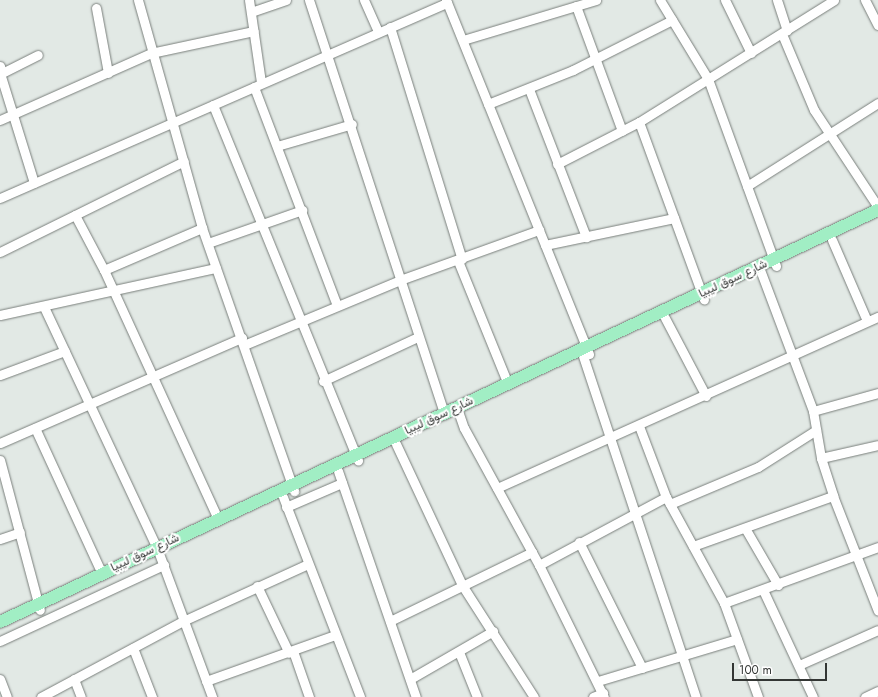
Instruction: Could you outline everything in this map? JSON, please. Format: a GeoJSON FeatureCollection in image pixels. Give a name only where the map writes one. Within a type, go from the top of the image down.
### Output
{"type":"FeatureCollection","features":[{"type":"Feature","properties":{"kind":"main road","name":"شارع سوق ليبيا"},"geometry":{"type":"LineString","coordinates":[[0,622],[39,607],[284,502],[293,488],[357,459],[396,444],[508,384],[586,353],[775,263],[878,209]]}},
{"type":"Feature","properties":{"kind":"main road","name":"شارع سوق ليبيا"},"geometry":{"type":"LineString","coordinates":[[775,263],[832,240],[878,218]]}},
{"type":"Feature","properties":{"kind":"main road","name":"شارع سوق ليبيا"},"geometry":{"type":"LineString","coordinates":[[0,630],[39,607],[102,574],[160,555],[218,519],[338,470],[444,414],[458,411],[665,318],[703,296]]}},
{"type":"Feature","properties":{"kind":"street"},"geometry":{"type":"LineString","coordinates":[[138,0],[151,53],[184,161],[202,228],[293,488]]}},
{"type":"Feature","properties":{"kind":"street"},"geometry":{"type":"LineString","coordinates":[[248,0],[254,31],[258,85],[277,146],[337,305]]}},
{"type":"Feature","properties":{"kind":"street"},"geometry":{"type":"LineString","coordinates":[[251,12],[286,0]]}},
{"type":"Feature","properties":{"kind":"street"},"geometry":{"type":"LineString","coordinates":[[309,0],[325,54],[352,124],[418,337],[444,414]]}},
{"type":"Feature","properties":{"kind":"street"},"geometry":{"type":"LineString","coordinates":[[364,0],[378,32]]}},
{"type":"Feature","properties":{"kind":"street"},"geometry":{"type":"LineString","coordinates":[[463,40],[596,0]]}},
{"type":"Feature","properties":{"kind":"street"},"geometry":{"type":"LineString","coordinates":[[660,0],[708,79],[775,263]]}},
{"type":"Feature","properties":{"kind":"street"},"geometry":{"type":"LineString","coordinates":[[724,0],[751,53]]}},
{"type":"Feature","properties":{"kind":"street"},"geometry":{"type":"LineString","coordinates":[[777,0],[785,32],[809,100],[828,134],[878,209]]}},
{"type":"Feature","properties":{"kind":"street"},"geometry":{"type":"LineString","coordinates":[[557,164],[639,122],[834,0]]}},
{"type":"Feature","properties":{"kind":"street"},"geometry":{"type":"LineString","coordinates":[[865,0],[878,25]]}},
{"type":"Feature","properties":{"kind":"street"},"geometry":{"type":"LineString","coordinates":[[0,198],[172,120],[213,105],[325,54],[447,2],[545,245],[586,353],[609,439],[696,697]]}},
{"type":"Feature","properties":{"kind":"street"},"geometry":{"type":"LineString","coordinates":[[576,6],[594,59],[622,131]]}},
{"type":"Feature","properties":{"kind":"street"},"geometry":{"type":"LineString","coordinates":[[96,8],[108,73]]}},
{"type":"Feature","properties":{"kind":"street"},"geometry":{"type":"LineString","coordinates":[[488,104],[529,89],[594,59],[672,20]]}},
{"type":"Feature","properties":{"kind":"street"},"geometry":{"type":"LineString","coordinates":[[390,27],[460,260],[508,384]]}},
{"type":"Feature","properties":{"kind":"street"},"geometry":{"type":"LineString","coordinates":[[0,120],[151,53],[254,31]]}},
{"type":"Feature","properties":{"kind":"street"},"geometry":{"type":"LineString","coordinates":[[34,183],[1,71],[38,55]]}},
{"type":"Feature","properties":{"kind":"street"},"geometry":{"type":"LineString","coordinates":[[529,89],[586,237]]}},
{"type":"Feature","properties":{"kind":"street"},"geometry":{"type":"LineString","coordinates":[[747,186],[878,103]]}},
{"type":"Feature","properties":{"kind":"street"},"geometry":{"type":"LineString","coordinates":[[213,105],[299,322],[357,459]]}},
{"type":"Feature","properties":{"kind":"street"},"geometry":{"type":"LineString","coordinates":[[639,122],[703,296]]}},
{"type":"Feature","properties":{"kind":"street"},"geometry":{"type":"LineString","coordinates":[[277,146],[352,124]]}},
{"type":"Feature","properties":{"kind":"street"},"geometry":{"type":"LineString","coordinates":[[0,252],[184,161]]}},
{"type":"Feature","properties":{"kind":"street"},"geometry":{"type":"LineString","coordinates":[[208,242],[302,210]]}},
{"type":"Feature","properties":{"kind":"street"},"geometry":{"type":"LineString","coordinates":[[75,215],[104,270],[218,519]]}},
{"type":"Feature","properties":{"kind":"street"},"geometry":{"type":"LineString","coordinates":[[545,245],[674,218]]}},
{"type":"Feature","properties":{"kind":"street"},"geometry":{"type":"LineString","coordinates":[[104,270],[202,228]]}},
{"type":"Feature","properties":{"kind":"street"},"geometry":{"type":"LineString","coordinates":[[0,443],[152,376],[299,322],[400,280],[460,260],[539,230]]}},
{"type":"Feature","properties":{"kind":"street"},"geometry":{"type":"LineString","coordinates":[[832,240],[867,322]]}},
{"type":"Feature","properties":{"kind":"street"},"geometry":{"type":"LineString","coordinates":[[0,315],[44,307],[216,268]]}},
{"type":"Feature","properties":{"kind":"street"},"geometry":{"type":"LineString","coordinates":[[760,270],[794,356],[813,411],[821,458],[833,496],[878,611]]}},
{"type":"Feature","properties":{"kind":"street"},"geometry":{"type":"LineString","coordinates":[[44,307],[91,403],[160,555],[212,697]]}},
{"type":"Feature","properties":{"kind":"street"},"geometry":{"type":"LineString","coordinates":[[497,488],[706,396],[878,317]]}},
{"type":"Feature","properties":{"kind":"street"},"geometry":{"type":"LineString","coordinates":[[665,318],[706,396]]}},
{"type":"Feature","properties":{"kind":"street"},"geometry":{"type":"LineString","coordinates":[[323,381],[418,337]]}},
{"type":"Feature","properties":{"kind":"street"},"geometry":{"type":"LineString","coordinates":[[0,375],[65,351]]}},
{"type":"Feature","properties":{"kind":"street"},"geometry":{"type":"LineString","coordinates":[[813,411],[878,393]]}},
{"type":"Feature","properties":{"kind":"street"},"geometry":{"type":"LineString","coordinates":[[458,411],[598,681],[603,695],[593,697]]}},
{"type":"Feature","properties":{"kind":"street"},"geometry":{"type":"LineString","coordinates":[[639,426],[668,501],[724,603],[758,697]]}},
{"type":"Feature","properties":{"kind":"street"},"geometry":{"type":"LineString","coordinates":[[35,428],[102,574]]}},
{"type":"Feature","properties":{"kind":"street"},"geometry":{"type":"LineString","coordinates":[[539,565],[635,513],[758,467],[816,430]]}},
{"type":"Feature","properties":{"kind":"street"},"geometry":{"type":"LineString","coordinates":[[396,444],[462,585],[534,697]]}},
{"type":"Feature","properties":{"kind":"street"},"geometry":{"type":"LineString","coordinates":[[821,458],[878,445]]}},
{"type":"Feature","properties":{"kind":"street"},"geometry":{"type":"LineString","coordinates":[[0,460],[39,607]]}},
{"type":"Feature","properties":{"kind":"street"},"geometry":{"type":"LineString","coordinates":[[338,470],[416,697]]}},
{"type":"Feature","properties":{"kind":"street"},"geometry":{"type":"LineString","coordinates":[[342,483],[284,502],[360,697]]}},
{"type":"Feature","properties":{"kind":"street"},"geometry":{"type":"LineString","coordinates":[[693,546],[833,496]]}},
{"type":"Feature","properties":{"kind":"street"},"geometry":{"type":"LineString","coordinates":[[745,528],[778,585]]}},
{"type":"Feature","properties":{"kind":"street"},"geometry":{"type":"LineString","coordinates":[[0,539],[20,532]]}},
{"type":"Feature","properties":{"kind":"street"},"geometry":{"type":"LineString","coordinates":[[579,542],[642,668]]}},
{"type":"Feature","properties":{"kind":"street"},"geometry":{"type":"LineString","coordinates":[[724,603],[778,585],[878,547]]}},
{"type":"Feature","properties":{"kind":"street"},"geometry":{"type":"LineString","coordinates":[[390,620],[532,552]]}},
{"type":"Feature","properties":{"kind":"street"},"geometry":{"type":"LineString","coordinates":[[0,641],[160,555]]}},
{"type":"Feature","properties":{"kind":"street"},"geometry":{"type":"LineString","coordinates":[[41,697],[183,621],[308,564]]}},
{"type":"Feature","properties":{"kind":"street"},"geometry":{"type":"LineString","coordinates":[[257,586],[291,652],[309,697]]}},
{"type":"Feature","properties":{"kind":"street"},"geometry":{"type":"LineString","coordinates":[[763,590],[813,697]]}},
{"type":"Feature","properties":{"kind":"street"},"geometry":{"type":"LineString","coordinates":[[799,665],[878,630]]}},
{"type":"Feature","properties":{"kind":"street"},"geometry":{"type":"LineString","coordinates":[[410,679],[459,652],[492,631]]}},
{"type":"Feature","properties":{"kind":"street"},"geometry":{"type":"LineString","coordinates":[[206,681],[291,652],[335,635]]}},
{"type":"Feature","properties":{"kind":"street"},"geometry":{"type":"LineString","coordinates":[[598,681],[737,639]]}},
{"type":"Feature","properties":{"kind":"street"},"geometry":{"type":"LineString","coordinates":[[133,648],[152,697]]}},
{"type":"Feature","properties":{"kind":"street"},"geometry":{"type":"LineString","coordinates":[[459,652],[477,697]]}},
{"type":"Feature","properties":{"kind":"street"},"geometry":{"type":"LineString","coordinates":[[0,679],[7,697]]}},
{"type":"Feature","properties":{"kind":"street"},"geometry":{"type":"LineString","coordinates":[[74,679],[81,697]]}},
{"type":"Feature","properties":{"kind":"street"},"geometry":{"type":"LineString","coordinates":[[865,697],[878,691]]}}]}
